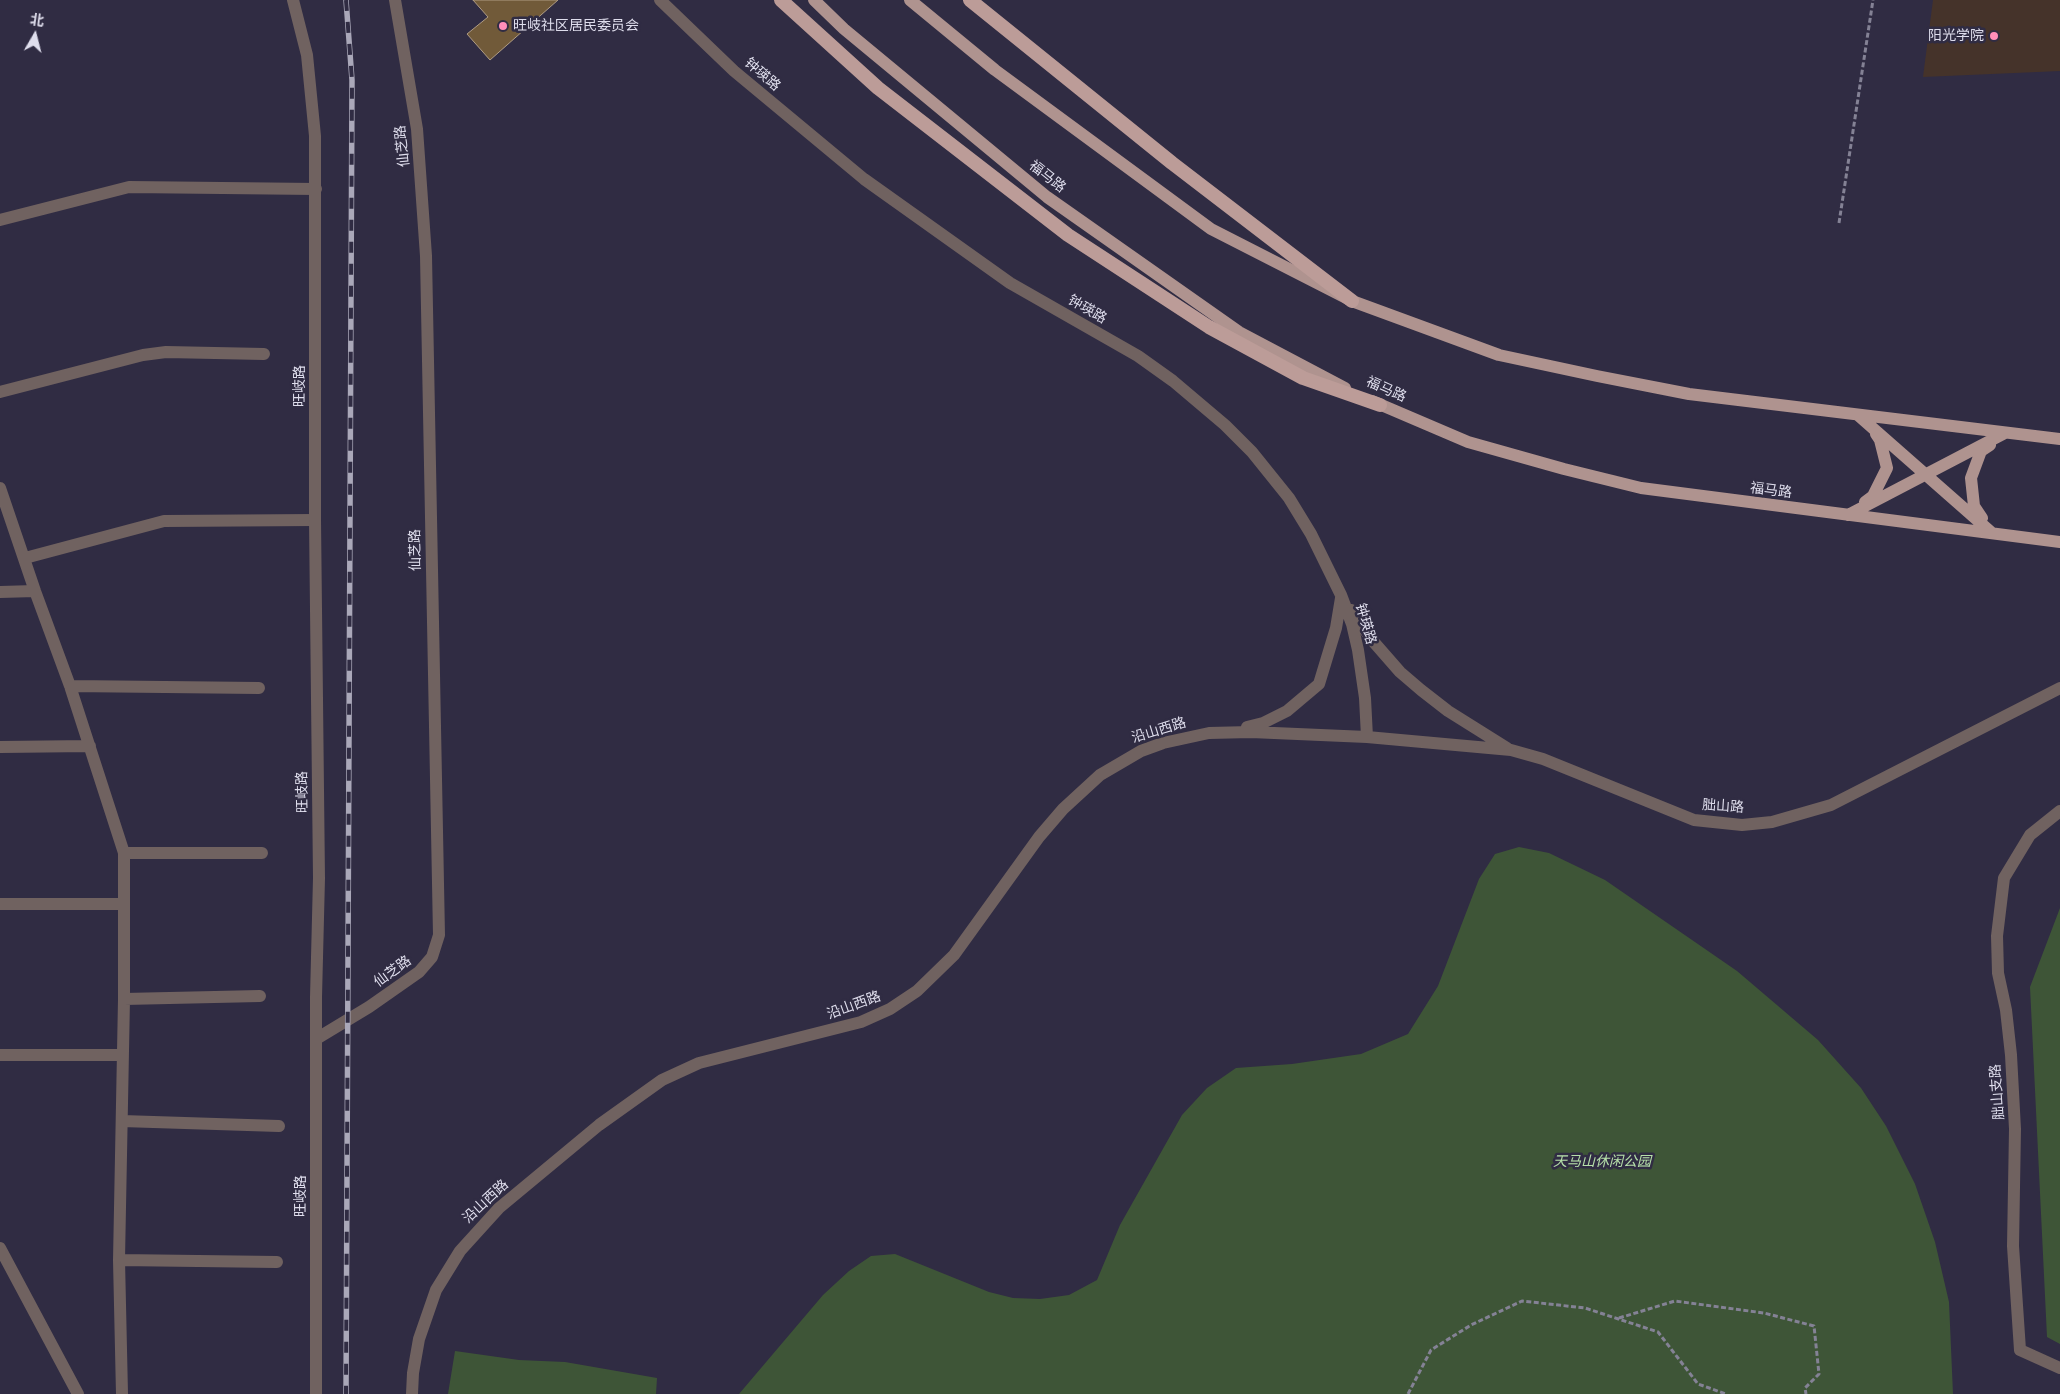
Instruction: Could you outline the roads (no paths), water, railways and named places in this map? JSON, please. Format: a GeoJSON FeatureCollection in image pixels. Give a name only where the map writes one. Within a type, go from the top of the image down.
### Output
{"type":"FeatureCollection","features":[{"type":"Feature","properties":{"kind":"highway"},"geometry":{"type":"LineString","coordinates":[[781,0],[878,88],[1068,235],[1209,327],[1294,374],[1380,404]]}},
{"type":"Feature","properties":{"kind":"highway"},"geometry":{"type":"LineString","coordinates":[[970,0],[1172,163],[1352,301]]}},
{"type":"Feature","properties":{"kind":"main road","name":"福马路"},"geometry":{"type":"LineString","coordinates":[[814,0],[844,29],[1047,197],[1239,332],[1380,404],[1468,442],[1610,481],[1706,498],[2060,542]]}},
{"type":"Feature","properties":{"kind":"main road"},"geometry":{"type":"LineString","coordinates":[[910,0],[995,70],[1212,229],[1352,301],[1499,355],[1689,394],[2060,439]]}},
{"type":"Feature","properties":{"kind":"main road"},"geometry":{"type":"LineString","coordinates":[[1859,416],[1992,533]]}},
{"type":"Feature","properties":{"kind":"main road"},"geometry":{"type":"LineString","coordinates":[[1848,515],[1873,496],[1887,468],[1880,440],[1859,416]]}},
{"type":"Feature","properties":{"kind":"main road"},"geometry":{"type":"LineString","coordinates":[[1848,515],[2006,433]]}},
{"type":"Feature","properties":{"kind":"main road"},"geometry":{"type":"LineString","coordinates":[[1992,533],[1974,506],[1971,478],[1981,451],[2006,433]]}},
{"type":"Feature","properties":{"kind":"street","name":"旺岐路"},"geometry":{"type":"LineString","coordinates":[[293,0],[301,26],[311,82],[316,189],[314,520],[319,878],[316,1039],[316,1394]]}},
{"type":"Feature","properties":{"kind":"street","name":"仙芝路"},"geometry":{"type":"LineString","coordinates":[[316,1039],[369,1008],[419,972],[432,958],[438,934],[426,256],[417,129],[395,0]]}},
{"type":"Feature","properties":{"kind":"street","name":"钟瑛路"},"geometry":{"type":"LineString","coordinates":[[660,0],[734,71],[864,179],[1010,283],[1138,356],[1173,381],[1225,425],[1266,468],[1299,514],[1341,595],[1358,650],[1365,698],[1367,737]]}},
{"type":"Feature","properties":{"kind":"street"},"geometry":{"type":"LineString","coordinates":[[0,220],[129,187],[316,189]]}},
{"type":"Feature","properties":{"kind":"street"},"geometry":{"type":"LineString","coordinates":[[0,392],[142,355],[166,352],[264,354]]}},
{"type":"Feature","properties":{"kind":"street"},"geometry":{"type":"LineString","coordinates":[[0,488],[70,686],[124,854],[124,999],[119,1260],[122,1394]]}},
{"type":"Feature","properties":{"kind":"street"},"geometry":{"type":"LineString","coordinates":[[25,558],[164,521],[314,520]]}},
{"type":"Feature","properties":{"kind":"street"},"geometry":{"type":"LineString","coordinates":[[0,592],[35,591]]}},
{"type":"Feature","properties":{"kind":"street"},"geometry":{"type":"LineString","coordinates":[[1230,732],[1263,723],[1287,711],[1319,684],[1336,628],[1341,595]]}},
{"type":"Feature","properties":{"kind":"street"},"geometry":{"type":"LineString","coordinates":[[1341,595],[1372,640],[1400,672],[1448,711],[1511,750]]}},
{"type":"Feature","properties":{"kind":"street"},"geometry":{"type":"LineString","coordinates":[[70,686],[259,688]]}},
{"type":"Feature","properties":{"kind":"street","name":"胐山路"},"geometry":{"type":"LineString","coordinates":[[1367,737],[1511,750],[1543,759],[1694,820],[1742,825],[1772,822],[1830,805],[2060,688]]}},
{"type":"Feature","properties":{"kind":"street","name":"沿山西路"},"geometry":{"type":"LineString","coordinates":[[412,1394],[415,1356],[424,1321],[436,1290],[460,1250],[500,1208],[599,1125],[650,1087],[686,1069],[729,1055],[843,1028],[890,1009],[916,992],[946,964],[1043,832],[1074,798],[1100,775],[1124,759],[1163,743],[1209,733],[1230,732],[1367,737]]}},
{"type":"Feature","properties":{"kind":"street"},"geometry":{"type":"LineString","coordinates":[[0,747],[90,746]]}},
{"type":"Feature","properties":{"kind":"street","name":"胐山支路"},"geometry":{"type":"LineString","coordinates":[[2060,811],[2030,835],[2004,878],[1996,936],[1998,973],[2006,1010],[2011,1054],[2015,1129],[2013,1246],[2020,1350],[2060,1368]]}},
{"type":"Feature","properties":{"kind":"street"},"geometry":{"type":"LineString","coordinates":[[124,854],[262,853]]}},
{"type":"Feature","properties":{"kind":"street"},"geometry":{"type":"LineString","coordinates":[[0,904],[123,904]]}},
{"type":"Feature","properties":{"kind":"street"},"geometry":{"type":"LineString","coordinates":[[124,999],[260,996]]}},
{"type":"Feature","properties":{"kind":"street"},"geometry":{"type":"LineString","coordinates":[[0,1055],[122,1055]]}},
{"type":"Feature","properties":{"kind":"street"},"geometry":{"type":"LineString","coordinates":[[122,1121],[279,1126]]}},
{"type":"Feature","properties":{"kind":"street"},"geometry":{"type":"LineString","coordinates":[[0,1248],[78,1394]]}},
{"type":"Feature","properties":{"kind":"street"},"geometry":{"type":"LineString","coordinates":[[119,1260],[277,1262]]}},
{"type":"Feature","properties":{"kind":"railway"},"geometry":{"type":"LineString","coordinates":[[346,0],[352,80],[346,1394]]}},
{"type":"Feature","properties":{"kind":"place","name":"旺岐社区居民委员会"},"geometry":{"type":"Point","coordinates":[503,26]}},
{"type":"Feature","properties":{"kind":"place","name":"阳光学院"},"geometry":{"type":"Point","coordinates":[1994,36]}},
{"type":"Feature","properties":{"kind":"park label","name":"天马山休闲公园"},"geometry":{"type":"Point","coordinates":[1602,1162]}}]}
